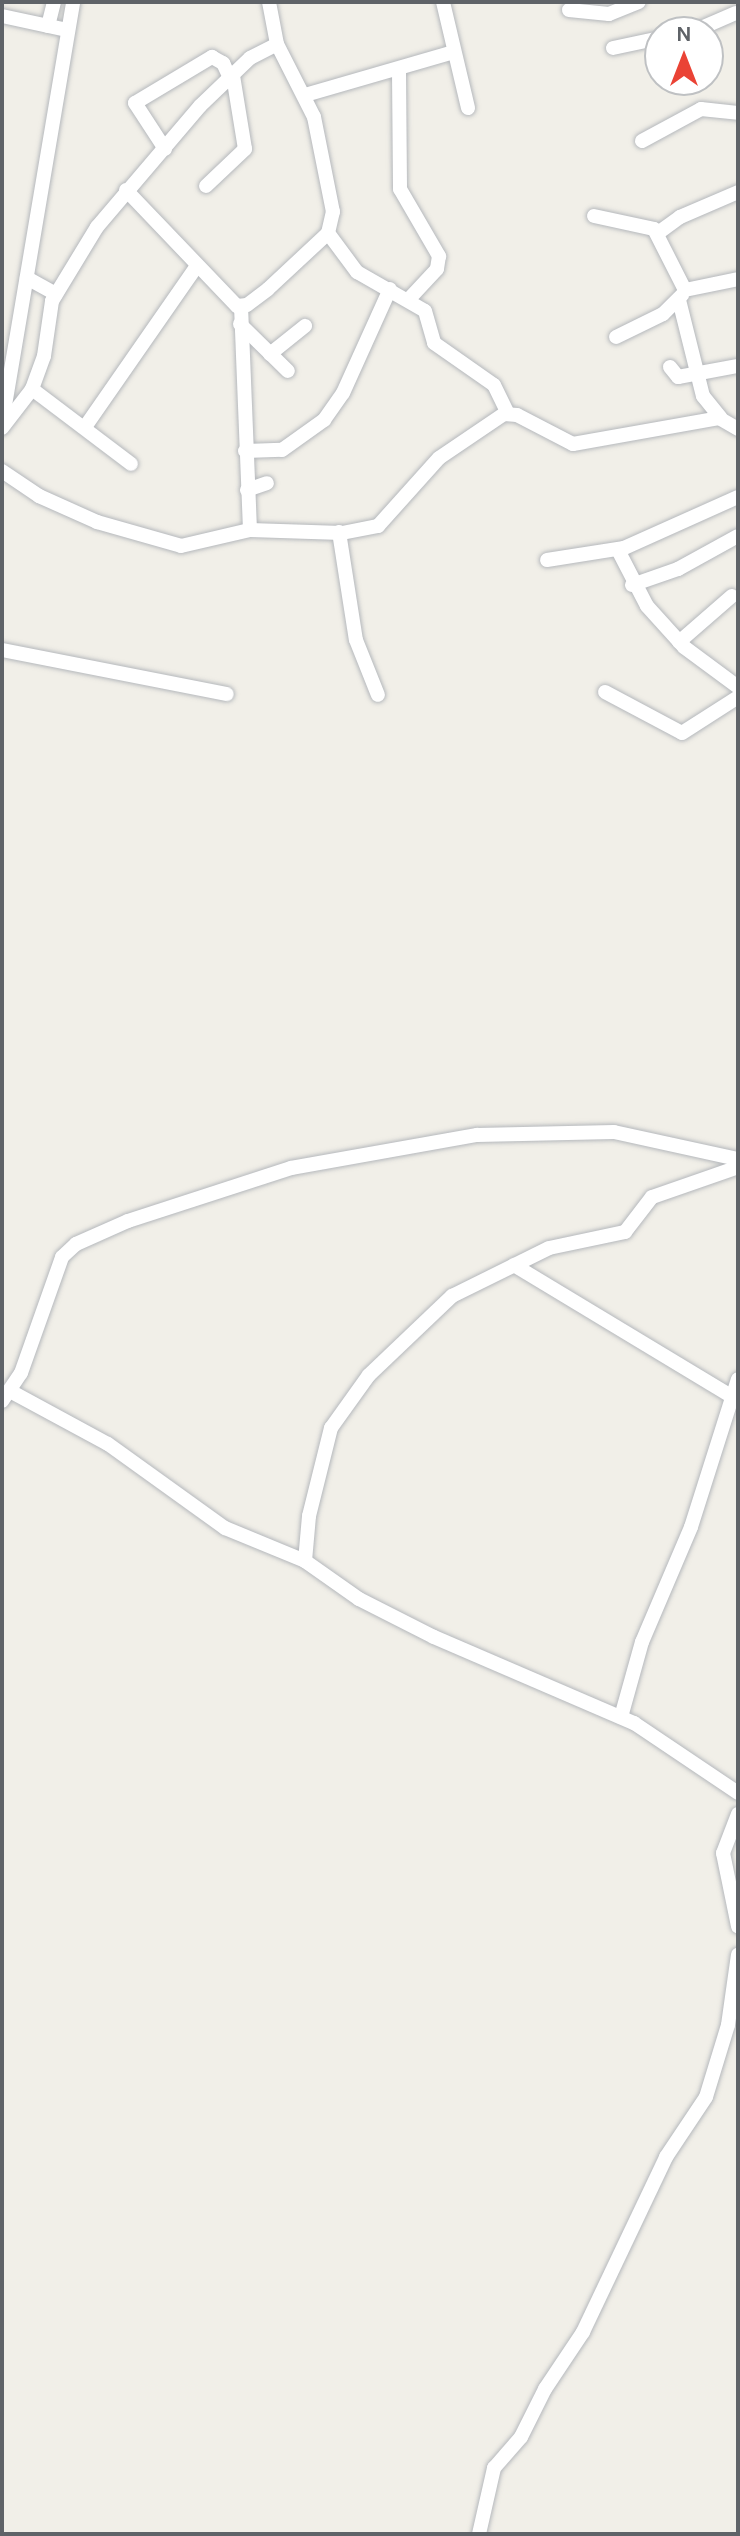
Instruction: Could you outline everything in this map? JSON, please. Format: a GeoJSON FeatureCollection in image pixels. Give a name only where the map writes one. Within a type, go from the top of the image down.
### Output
{"type":"FeatureCollection","features":[{"type":"Feature","properties":{"kind":"street"},"geometry":{"type":"LineString","coordinates":[[48,26],[54,2]]}},
{"type":"Feature","properties":{"kind":"street"},"geometry":{"type":"LineString","coordinates":[[2,425],[73,2]]}},
{"type":"Feature","properties":{"kind":"street"},"geometry":{"type":"LineString","coordinates":[[241,306],[268,289],[328,233],[332,203],[305,95],[277,44],[269,2]]}},
{"type":"Feature","properties":{"kind":"street"},"geometry":{"type":"LineString","coordinates":[[443,2],[468,108]]}},
{"type":"Feature","properties":{"kind":"street"},"geometry":{"type":"LineString","coordinates":[[569,10],[609,14],[639,2]]}},
{"type":"Feature","properties":{"kind":"street"},"geometry":{"type":"LineString","coordinates":[[2,16],[67,30]]}},
{"type":"Feature","properties":{"kind":"street"},"geometry":{"type":"LineString","coordinates":[[613,48],[644,41]]}},
{"type":"Feature","properties":{"kind":"street"},"geometry":{"type":"LineString","coordinates":[[2,425],[32,389],[56,294],[126,190],[252,56],[277,44]]}},
{"type":"Feature","properties":{"kind":"street"},"geometry":{"type":"LineString","coordinates":[[305,95],[373,73],[399,72],[454,52]]}},
{"type":"Feature","properties":{"kind":"street"},"geometry":{"type":"LineString","coordinates":[[165,149],[135,103],[212,57],[223,63],[231,77],[245,149],[206,186]]}},
{"type":"Feature","properties":{"kind":"street"},"geometry":{"type":"LineString","coordinates":[[399,72],[400,189],[439,260],[437,269],[409,299]]}},
{"type":"Feature","properties":{"kind":"street"},"geometry":{"type":"LineString","coordinates":[[642,141],[701,109],[738,113]]}},
{"type":"Feature","properties":{"kind":"street"},"geometry":{"type":"LineString","coordinates":[[126,190],[197,266],[241,306]]}},
{"type":"Feature","properties":{"kind":"street"},"geometry":{"type":"LineString","coordinates":[[658,233],[680,217],[738,192]]}},
{"type":"Feature","properties":{"kind":"street"},"geometry":{"type":"LineString","coordinates":[[594,216],[648,226],[658,233],[682,295],[704,399],[721,418],[738,429]]}},
{"type":"Feature","properties":{"kind":"street"},"geometry":{"type":"LineString","coordinates":[[328,233],[357,272],[409,299],[425,311],[434,343],[494,385],[508,414],[578,444],[721,418]]}},
{"type":"Feature","properties":{"kind":"street"},"geometry":{"type":"LineString","coordinates":[[85,427],[197,266]]}},
{"type":"Feature","properties":{"kind":"street"},"geometry":{"type":"LineString","coordinates":[[27,278],[56,294]]}},
{"type":"Feature","properties":{"kind":"street"},"geometry":{"type":"LineString","coordinates":[[616,337],[682,295],[738,279]]}},
{"type":"Feature","properties":{"kind":"street"},"geometry":{"type":"LineString","coordinates":[[245,451],[282,450],[324,420],[343,393],[390,289]]}},
{"type":"Feature","properties":{"kind":"street"},"geometry":{"type":"LineString","coordinates":[[241,306],[250,530]]}},
{"type":"Feature","properties":{"kind":"street"},"geometry":{"type":"LineString","coordinates":[[240,324],[288,371]]}},
{"type":"Feature","properties":{"kind":"street"},"geometry":{"type":"LineString","coordinates":[[270,354],[305,326]]}},
{"type":"Feature","properties":{"kind":"street"},"geometry":{"type":"LineString","coordinates":[[670,367],[678,377],[738,366]]}},
{"type":"Feature","properties":{"kind":"street"},"geometry":{"type":"LineString","coordinates":[[32,389],[131,464]]}},
{"type":"Feature","properties":{"kind":"street"},"geometry":{"type":"LineString","coordinates":[[2,471],[62,507],[166,545],[250,530],[339,532],[384,522],[439,458],[486,422],[508,414]]}},
{"type":"Feature","properties":{"kind":"street"},"geometry":{"type":"LineString","coordinates":[[247,490],[267,483]]}},
{"type":"Feature","properties":{"kind":"street"},"geometry":{"type":"LineString","coordinates":[[547,560],[618,550],[738,497]]}},
{"type":"Feature","properties":{"kind":"street"},"geometry":{"type":"LineString","coordinates":[[339,532],[356,640],[378,695]]}},
{"type":"Feature","properties":{"kind":"street"},"geometry":{"type":"LineString","coordinates":[[632,585],[678,569],[738,536]]}},
{"type":"Feature","properties":{"kind":"street"},"geometry":{"type":"LineString","coordinates":[[618,550],[632,585],[679,642],[738,687]]}},
{"type":"Feature","properties":{"kind":"street"},"geometry":{"type":"LineString","coordinates":[[679,642],[732,596]]}},
{"type":"Feature","properties":{"kind":"street"},"geometry":{"type":"LineString","coordinates":[[2,650],[227,694]]}},
{"type":"Feature","properties":{"kind":"street"},"geometry":{"type":"LineString","coordinates":[[605,692],[682,733],[738,697]]}},
{"type":"Feature","properties":{"kind":"street"},"geometry":{"type":"LineString","coordinates":[[738,1159],[643,1135],[477,1135],[291,1168],[183,1207],[128,1221],[69,1248],[52,1278],[6,1396],[108,1444],[225,1528],[305,1561],[341,1589],[434,1637],[621,1717],[738,1793]]}},
{"type":"Feature","properties":{"kind":"street"},"geometry":{"type":"LineString","coordinates":[[305,1561],[309,1516],[331,1428],[348,1402],[452,1296],[558,1245],[625,1232],[652,1197],[738,1167]]}},
{"type":"Feature","properties":{"kind":"street"},"geometry":{"type":"LineString","coordinates":[[514,1265],[734,1398]]}},
{"type":"Feature","properties":{"kind":"street"},"geometry":{"type":"LineString","coordinates":[[621,1717],[642,1642],[691,1527],[738,1379]]}},
{"type":"Feature","properties":{"kind":"street"},"geometry":{"type":"LineString","coordinates":[[738,1814],[723,1853],[738,1926]]}},
{"type":"Feature","properties":{"kind":"street"},"geometry":{"type":"LineString","coordinates":[[479,2534],[494,2468],[521,2437],[545,2389],[583,2332],[666,2157],[706,2097],[728,2025],[738,1955]]}}]}
